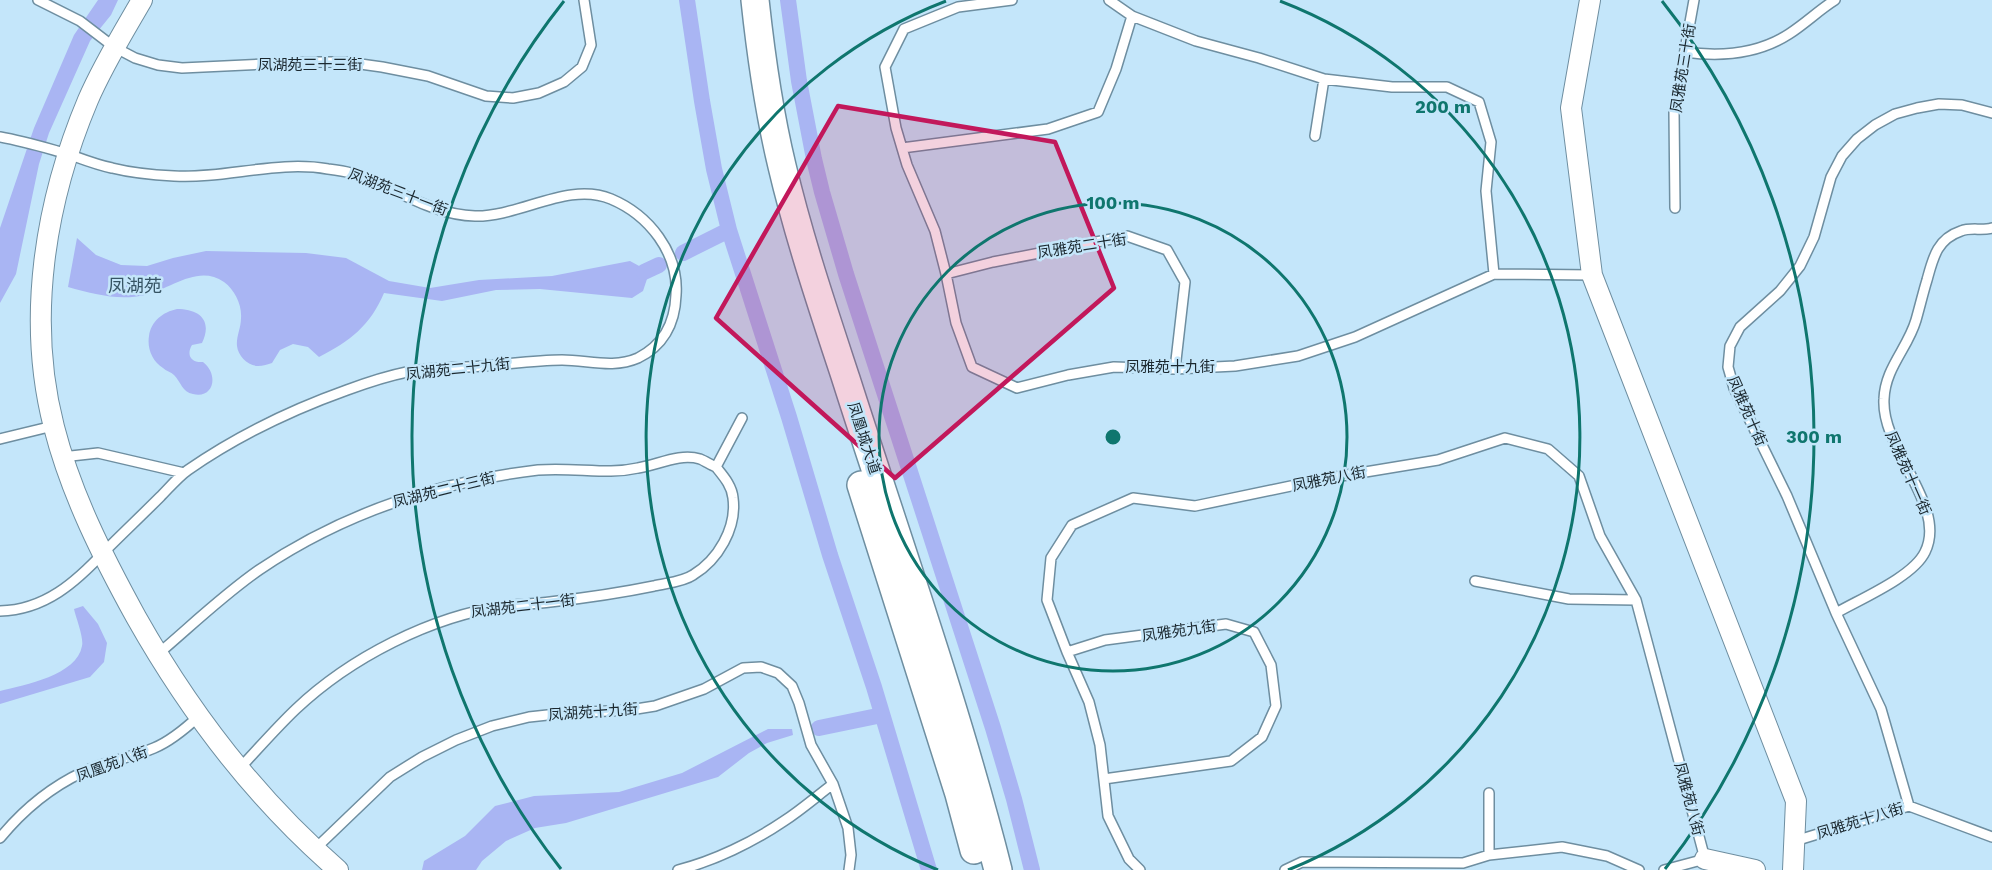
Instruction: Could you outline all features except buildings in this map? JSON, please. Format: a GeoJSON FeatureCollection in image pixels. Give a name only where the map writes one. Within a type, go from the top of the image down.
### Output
{"type":"FeatureCollection","features":[{"type":"Feature","properties":{"kind":"main road","name":"凤凰城大道"},"geometry":{"type":"LineString","coordinates":[[737,0],[748,82],[762,159],[777,217],[980,870]]}},
{"type":"Feature","properties":{"kind":"main road","name":"凤凰城大道"},"geometry":{"type":"LineString","coordinates":[[755,0],[766,86],[791,200],[815,284],[962,738],[998,870]]}},
{"type":"Feature","properties":{"kind":"street"},"geometry":{"type":"LineString","coordinates":[[142,0],[114,47],[89,100],[69,155],[50,230],[41,296],[43,363],[53,426],[62,457],[103,553],[124,596],[158,654],[199,716],[239,769],[338,870]]}},
{"type":"Feature","properties":{"kind":"street"},"geometry":{"type":"LineString","coordinates":[[1590,0],[1570,108],[1592,275],[1796,801],[1793,870]]}},
{"type":"Feature","properties":{"kind":"street"},"geometry":{"type":"LineString","coordinates":[[1705,859],[1755,870]]}},
{"type":"Feature","properties":{"kind":"lane","name":"凤湖苑三十三街"},"geometry":{"type":"LineString","coordinates":[[38,0],[80,21],[114,47],[135,58],[158,65],[182,68],[308,62],[346,63],[428,76],[486,96],[513,98],[539,93],[564,82],[582,67],[591,45],[584,0]]}},
{"type":"Feature","properties":{"kind":"lane","name":"凤雅苑十九街"},"geometry":{"type":"LineString","coordinates":[[1012,0],[958,7],[904,29],[885,67],[896,128],[907,165],[935,231],[956,322],[972,367],[1017,388],[1068,375],[1114,367],[1175,369],[1235,366],[1298,356],[1354,337],[1494,274]]}},
{"type":"Feature","properties":{"kind":"lane"},"geometry":{"type":"LineString","coordinates":[[1109,0],[1132,16],[1196,41],[1324,79],[1392,87],[1447,87],[1479,102],[1491,142],[1486,191],[1494,274],[1592,275]]}},
{"type":"Feature","properties":{"kind":"lane","name":"凤雅苑三十街"},"geometry":{"type":"LineString","coordinates":[[1675,208],[1674,111],[1694,0]]}},
{"type":"Feature","properties":{"kind":"lane"},"geometry":{"type":"LineString","coordinates":[[1685,52],[1706,55],[1727,54],[1768,45],[1787,35],[1835,0]]}},
{"type":"Feature","properties":{"kind":"lane"},"geometry":{"type":"LineString","coordinates":[[902,148],[1048,129],[1098,112],[1116,69],[1132,16]]}},
{"type":"Feature","properties":{"kind":"lane"},"geometry":{"type":"LineString","coordinates":[[1315,136],[1324,79]]}},
{"type":"Feature","properties":{"kind":"lane","name":"凤雅苑十街"},"geometry":{"type":"LineString","coordinates":[[1909,806],[1881,709],[1836,613],[1787,496],[1734,388],[1728,367],[1730,346],[1740,327],[1780,291],[1800,266],[1814,237],[1831,177],[1842,156],[1857,139],[1875,125],[1895,114],[1917,108],[1939,104],[1962,105],[1992,113]]}},
{"type":"Feature","properties":{"kind":"lane","name":"凤湖苑三十一街"},"geometry":{"type":"LineString","coordinates":[[0,137],[109,168],[142,174],[179,177],[313,166],[350,172],[409,199],[460,215],[478,216],[514,211],[566,196],[592,192],[636,212],[654,231],[669,253]]}},
{"type":"Feature","properties":{"kind":"lane","name":"凤雅苑十一街"},"geometry":{"type":"LineString","coordinates":[[1836,613],[1897,579],[1913,568],[1925,552],[1930,534],[1929,515],[1888,430],[1884,415],[1886,383],[1891,368],[1914,325],[1931,260],[1936,250],[1953,234],[1964,230],[1992,228]]}},
{"type":"Feature","properties":{"kind":"lane","name":"凤雅苑二十街"},"geometry":{"type":"LineString","coordinates":[[946,274],[993,262],[1127,236],[1167,250],[1185,282],[1175,369]]}},
{"type":"Feature","properties":{"kind":"lane","name":"凤湖苑二十九街"},"geometry":{"type":"LineString","coordinates":[[0,611],[39,603],[67,588],[90,568],[184,472],[233,442],[294,410],[351,388],[409,372],[562,360],[620,364],[642,356],[656,345],[670,328],[675,309],[677,284],[669,253]]}},
{"type":"Feature","properties":{"kind":"lane"},"geometry":{"type":"LineString","coordinates":[[716,467],[742,418]]}},
{"type":"Feature","properties":{"kind":"lane"},"geometry":{"type":"LineString","coordinates":[[0,439],[53,426]]}},
{"type":"Feature","properties":{"kind":"lane","name":"凤雅苑八街"},"geometry":{"type":"LineString","coordinates":[[1067,652],[1047,600],[1051,558],[1072,525],[1133,498],[1195,506],[1329,478],[1438,460],[1504,438],[1548,449],[1579,476],[1600,536],[1636,600],[1705,859]]}},
{"type":"Feature","properties":{"kind":"lane"},"geometry":{"type":"LineString","coordinates":[[62,457],[98,453],[184,472]]}},
{"type":"Feature","properties":{"kind":"lane","name":"凤湖苑二十三街"},"geometry":{"type":"LineString","coordinates":[[158,654],[205,612],[259,570],[355,516],[387,504],[473,480],[539,470],[610,471],[638,468],[680,457],[699,459],[716,467]]}},
{"type":"Feature","properties":{"kind":"lane","name":"凤湖苑二十一街"},"geometry":{"type":"LineString","coordinates":[[239,769],[297,709],[324,686],[393,643],[427,628],[473,612],[589,597],[692,577],[712,561],[725,541],[732,516],[733,498],[727,481],[716,467]]}},
{"type":"Feature","properties":{"kind":"lane"},"geometry":{"type":"LineString","coordinates":[[1475,581],[1569,599],[1636,600]]}},
{"type":"Feature","properties":{"kind":"lane","name":"凤雅苑九街"},"geometry":{"type":"LineString","coordinates":[[1067,652],[1105,640],[1226,624],[1254,632],[1271,665],[1276,706],[1262,737],[1231,761],[1104,779]]}},
{"type":"Feature","properties":{"kind":"lane"},"geometry":{"type":"LineString","coordinates":[[1067,652],[1089,702],[1100,745],[1108,816],[1129,859],[1140,870]]}},
{"type":"Feature","properties":{"kind":"lane","name":"凤湖苑十九街"},"geometry":{"type":"LineString","coordinates":[[315,849],[390,777],[456,740],[492,726],[529,717],[630,710],[655,706],[704,689],[743,668],[761,667],[778,673],[792,686],[811,745],[833,784],[848,828],[851,855],[849,870]]}},
{"type":"Feature","properties":{"kind":"lane","name":"凤凰苑八街"},"geometry":{"type":"LineString","coordinates":[[0,838],[25,811],[62,783],[104,763],[153,749],[178,735],[199,716]]}},
{"type":"Feature","properties":{"kind":"lane"},"geometry":{"type":"LineString","coordinates":[[678,870],[723,853],[758,836],[785,820],[833,784]]}},
{"type":"Feature","properties":{"kind":"lane"},"geometry":{"type":"LineString","coordinates":[[1489,793],[1490,855]]}},
{"type":"Feature","properties":{"kind":"lane","name":"凤雅苑十八街"},"geometry":{"type":"LineString","coordinates":[[1794,841],[1909,806],[1992,837]]}},
{"type":"Feature","properties":{"kind":"lane"},"geometry":{"type":"LineString","coordinates":[[1285,870],[1302,862],[1463,863],[1490,855],[1562,847],[1607,856],[1639,870]]}},
{"type":"Feature","properties":{"kind":"lane"},"geometry":{"type":"LineString","coordinates":[[1664,870],[1705,859]]}},
{"type":"Feature","properties":{"kind":"highlighted area"},"geometry":{"type":"Polygon","coordinates":[[[838,106],[1055,142],[1114,288],[895,478],[716,318],[838,106]]]}},
{"type":"Feature","properties":{"kind":"water"},"geometry":{"type":"Polygon","coordinates":[[[98,0],[118,0],[111,15],[90,41],[49,133],[39,164],[16,274],[0,303],[0,228],[34,128],[74,35],[98,0]]]}},
{"type":"Feature","properties":{"kind":"water"},"geometry":{"type":"Polygon","coordinates":[[[77,238],[96,255],[121,265],[147,266],[206,251],[306,253],[346,258],[389,281],[430,288],[479,280],[552,276],[630,261],[641,267],[647,279],[643,291],[632,298],[540,289],[496,290],[442,301],[384,293],[365,324],[330,351],[319,357],[308,347],[293,344],[280,350],[272,363],[254,366],[241,357],[238,350],[241,322],[239,303],[224,282],[214,277],[194,277],[135,297],[116,297],[68,287],[77,238]]]}},
{"type":"Feature","properties":{"kind":"water"},"geometry":{"type":"Polygon","coordinates":[[[177,309],[192,311],[202,317],[205,322],[205,335],[202,343],[192,345],[190,352],[193,360],[203,362],[211,373],[210,389],[200,395],[186,391],[174,375],[156,362],[150,350],[149,336],[152,326],[167,312],[177,309]]]}},
{"type":"Feature","properties":{"kind":"water"},"geometry":{"type":"Polygon","coordinates":[[[83,606],[98,624],[107,643],[104,662],[90,677],[0,704],[0,691],[48,677],[71,664],[78,656],[82,642],[74,609],[83,606]]]}},
{"type":"Feature","properties":{"kind":"water"},"geometry":{"type":"Polygon","coordinates":[[[768,729],[792,729],[793,735],[767,743],[749,753],[718,777],[566,823],[535,828],[506,841],[482,861],[476,870],[422,870],[424,861],[465,836],[495,806],[534,796],[619,792],[682,773],[768,729]]]}},
{"type":"Feature","properties":{"kind":"waterway"},"geometry":{"type":"LineString","coordinates":[[687,0],[714,169],[729,230],[789,417],[830,555],[874,687],[929,870]]}},
{"type":"Feature","properties":{"kind":"waterway"},"geometry":{"type":"LineString","coordinates":[[788,0],[799,81],[822,192],[846,274],[993,728],[1032,870]]}},
{"type":"Feature","properties":{"kind":"waterway"},"geometry":{"type":"LineString","coordinates":[[683,253],[729,230]]}},
{"type":"Feature","properties":{"kind":"waterway"},"geometry":{"type":"LineString","coordinates":[[644,272],[659,265]]}},
{"type":"Feature","properties":{"kind":"waterway"},"geometry":{"type":"LineString","coordinates":[[819,728],[882,715]]}},
{"type":"Feature","properties":{"kind":"district","name":"凤湖苑"},"geometry":{"type":"Point","coordinates":[135,286]}}]}
